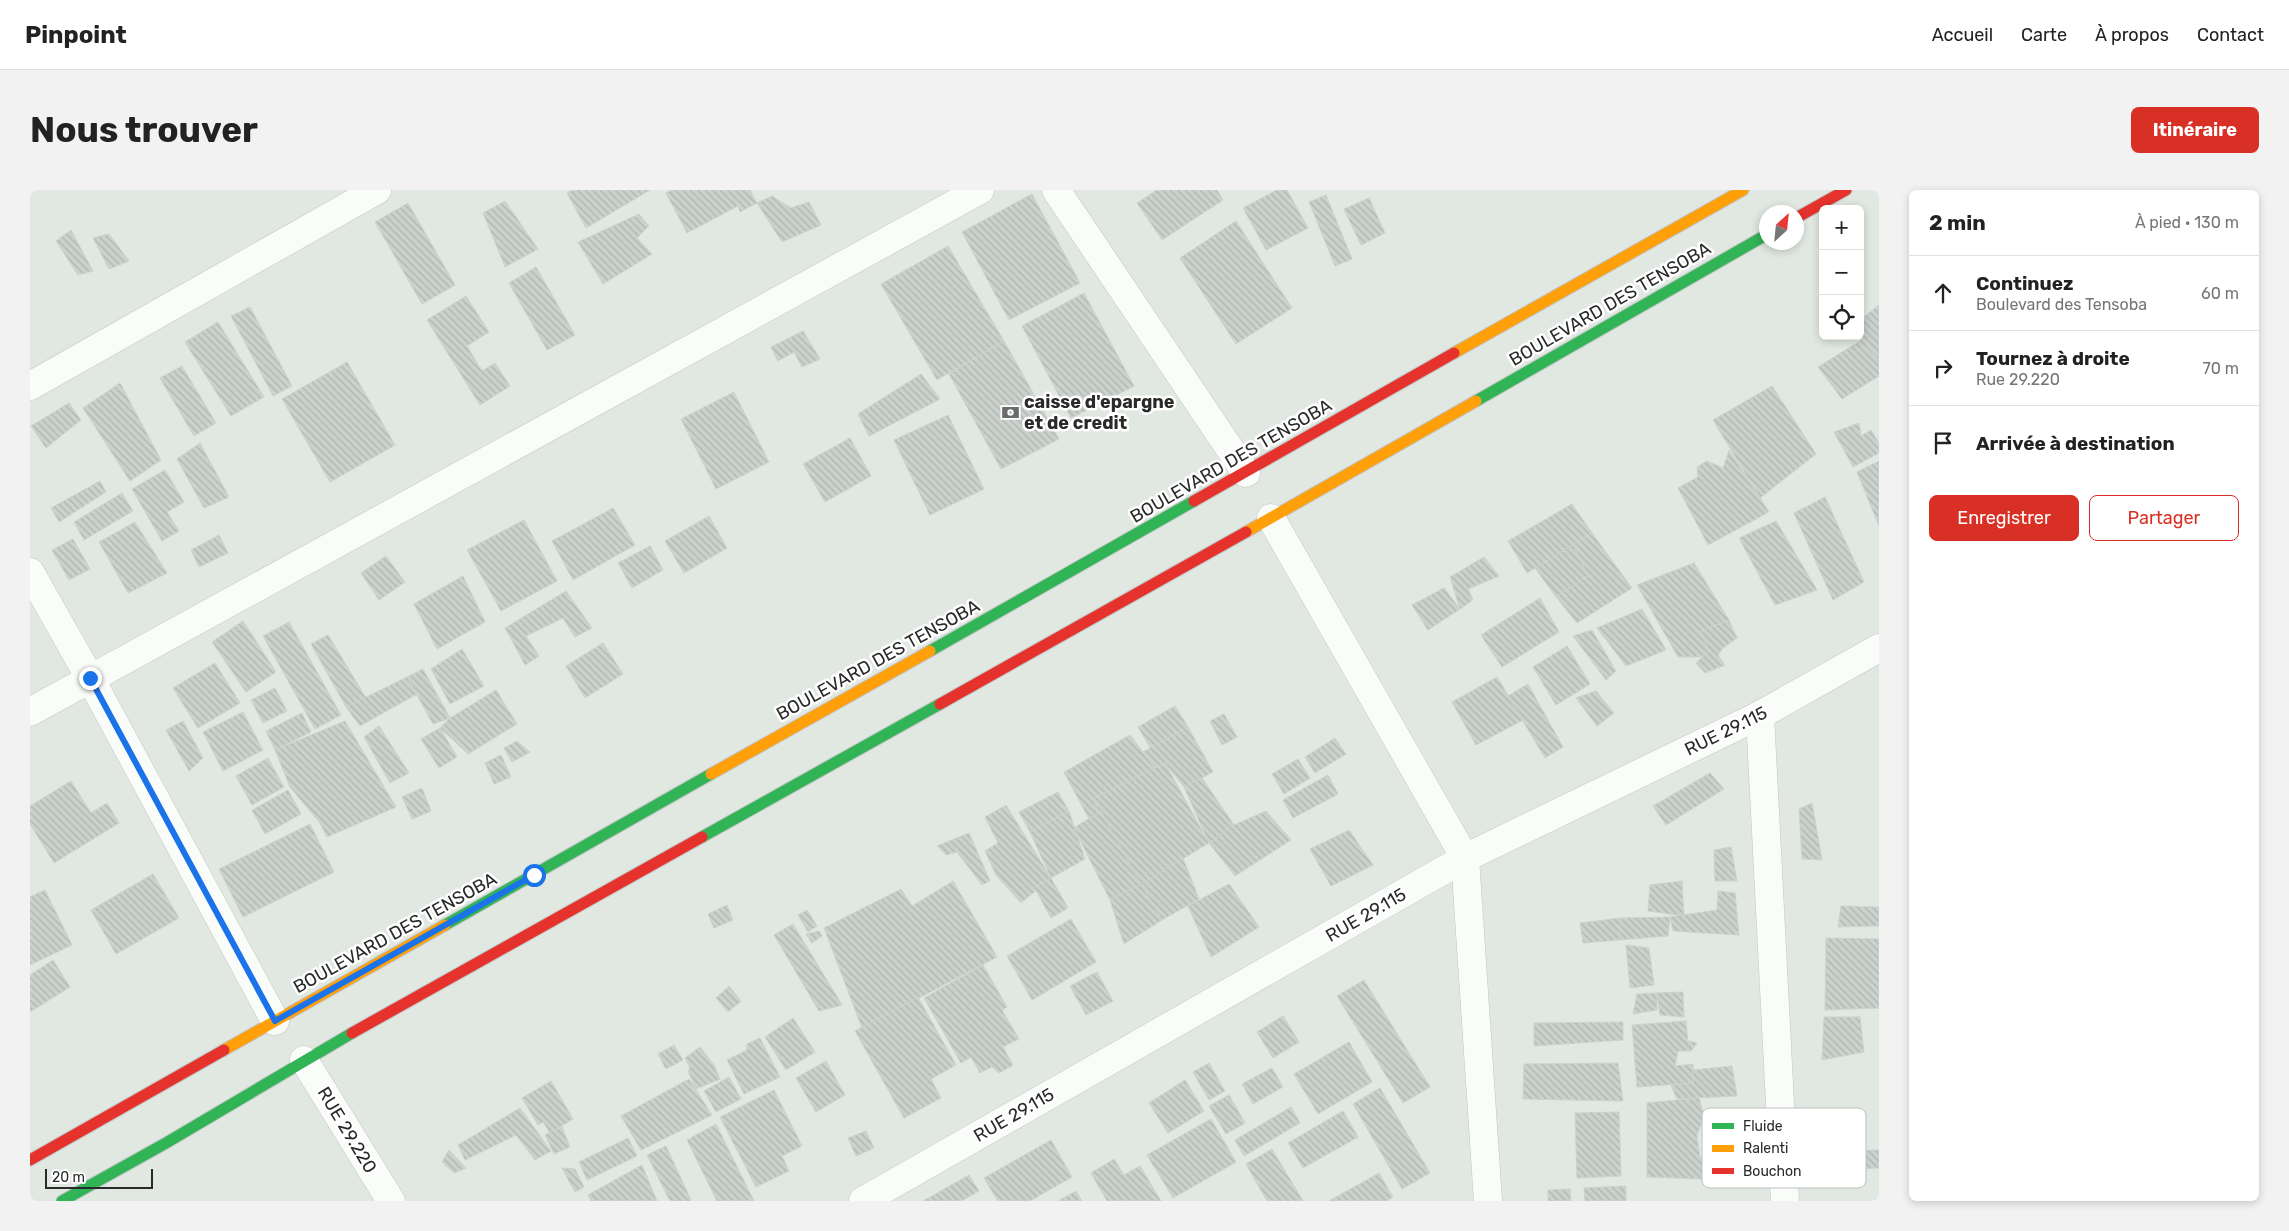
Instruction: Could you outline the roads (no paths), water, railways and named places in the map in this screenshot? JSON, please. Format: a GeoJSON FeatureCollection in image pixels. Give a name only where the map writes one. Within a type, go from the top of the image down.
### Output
{"type":"FeatureCollection","features":[{"type":"Feature","properties":{"kind":"main road","name":"BOULEVARD DES TENSOBA"},"geometry":{"type":"LineString","coordinates":[[30,1160],[1743,190]]}},
{"type":"Feature","properties":{"kind":"main road"},"geometry":{"type":"LineString","coordinates":[[1804,214],[1846,190]]}},
{"type":"Feature","properties":{"kind":"main road","name":"BOULEVARD DES TENSOBA"},"geometry":{"type":"LineString","coordinates":[[62,1201],[166,1143],[304,1060],[1271,518],[1759,239]]}},
{"type":"Feature","properties":{"kind":"street"},"geometry":{"type":"LineString","coordinates":[[30,386],[376,190]]}},
{"type":"Feature","properties":{"kind":"street"},"geometry":{"type":"LineString","coordinates":[[30,712],[980,190]]}},
{"type":"Feature","properties":{"kind":"street"},"geometry":{"type":"LineString","coordinates":[[1056,190],[1246,472]]}},
{"type":"Feature","properties":{"kind":"street"},"geometry":{"type":"LineString","coordinates":[[1271,518],[1465,858],[1484,1199]]}},
{"type":"Feature","properties":{"kind":"street"},"geometry":{"type":"LineString","coordinates":[[30,572],[90,678],[275,1021]]}},
{"type":"Feature","properties":{"kind":"street","name":"RUE 29.115"},"geometry":{"type":"LineString","coordinates":[[863,1201],[1465,858],[1760,715],[1879,648]]}},
{"type":"Feature","properties":{"kind":"street"},"geometry":{"type":"LineString","coordinates":[[1760,715],[1780,1108]]}},
{"type":"Feature","properties":{"kind":"street","name":"RUE 29.220"},"geometry":{"type":"LineString","coordinates":[[304,1060],[390,1201]]}},
{"type":"Feature","properties":{"kind":"street"},"geometry":{"type":"LineString","coordinates":[[1784,1188],[1785,1201]]}},
{"type":"Feature","properties":{"kind":"place","name":"caisse d'epargne et de credit"},"geometry":{"type":"Point","coordinates":[1010,412]}}]}
